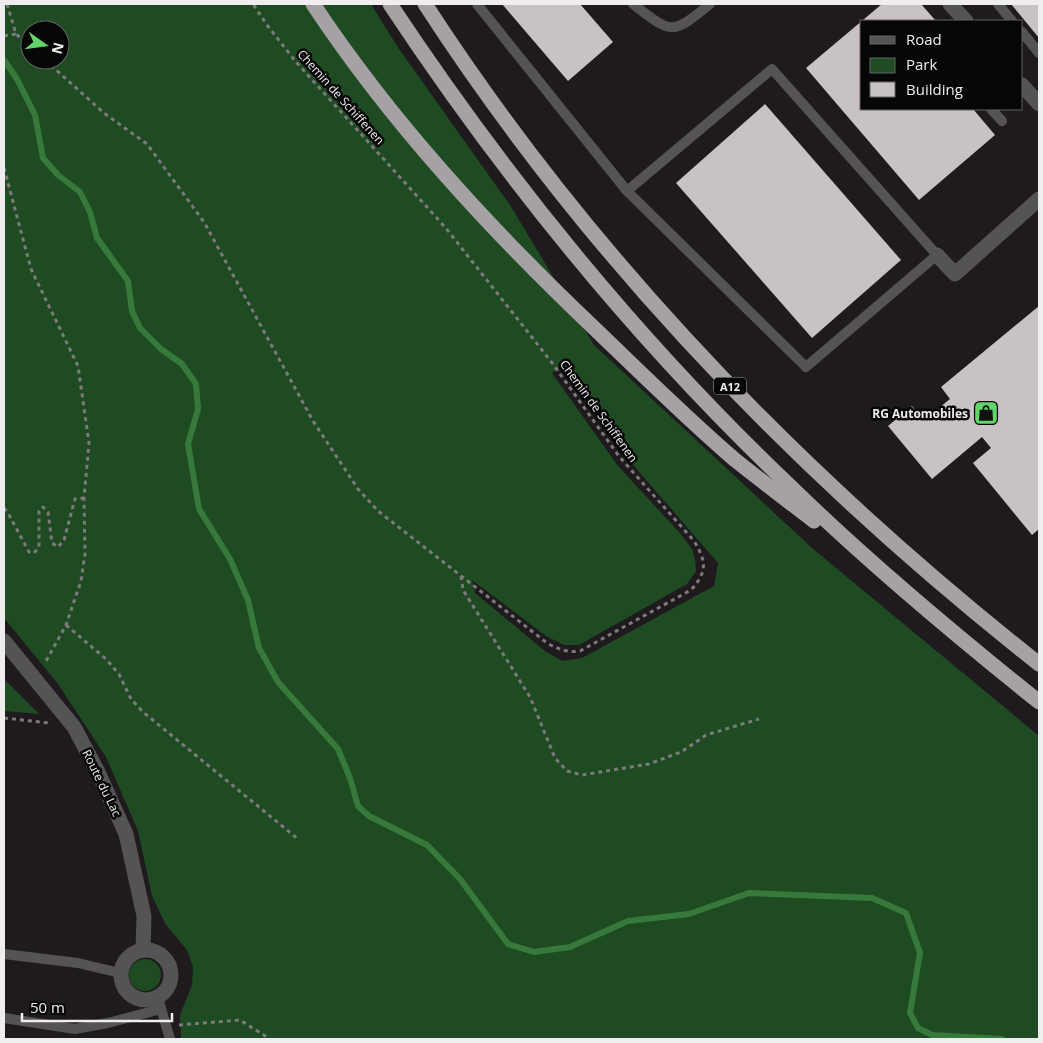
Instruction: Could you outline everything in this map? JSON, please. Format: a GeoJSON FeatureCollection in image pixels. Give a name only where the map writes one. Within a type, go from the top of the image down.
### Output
{"type":"FeatureCollection","features":[{"type":"Feature","properties":{"kind":"highway"},"geometry":{"type":"LineString","coordinates":[[313,4],[357,66],[420,146],[483,217],[543,279],[734,458],[924,607]]}},
{"type":"Feature","properties":{"kind":"highway","name":"A12"},"geometry":{"type":"LineString","coordinates":[[390,4],[502,164],[570,250],[635,325],[716,412],[792,489],[924,607],[1039,702]]}},
{"type":"Feature","properties":{"kind":"highway","name":"A12"},"geometry":{"type":"LineString","coordinates":[[425,4],[492,101],[553,181],[627,272],[705,359],[773,430],[864,516],[1039,664]]}},
{"type":"Feature","properties":{"kind":"street"},"geometry":{"type":"LineString","coordinates":[[950,4],[965,20]]}},
{"type":"Feature","properties":{"kind":"street"},"geometry":{"type":"LineString","coordinates":[[1023,86],[1037,99]]}},
{"type":"Feature","properties":{"kind":"street"},"geometry":{"type":"LineString","coordinates":[[937,255],[955,274],[1039,199]]}},
{"type":"Feature","properties":{"kind":"street","name":"Route du Lac"},"geometry":{"type":"LineString","coordinates":[[4,641],[74,727],[98,772],[126,834],[144,916],[143,950]]}},
{"type":"Feature","properties":{"kind":"street"},"geometry":{"type":"LineString","coordinates":[[150,949],[158,952],[170,966],[171,982],[159,1003],[138,999],[130,995],[124,989],[121,982],[120,973],[127,957],[134,952],[143,950],[150,949]]}},
{"type":"Feature","properties":{"kind":"lane"},"geometry":{"type":"LineString","coordinates":[[478,4],[627,191],[806,368],[937,255],[772,69],[627,191]]}},
{"type":"Feature","properties":{"kind":"lane"},"geometry":{"type":"LineString","coordinates":[[633,4],[659,24],[670,28],[689,22],[710,4]]}},
{"type":"Feature","properties":{"kind":"lane"},"geometry":{"type":"LineString","coordinates":[[998,4],[1011,20]]}},
{"type":"Feature","properties":{"kind":"lane"},"geometry":{"type":"LineString","coordinates":[[1023,33],[1039,53]]}},
{"type":"Feature","properties":{"kind":"lane"},"geometry":{"type":"LineString","coordinates":[[992,110],[1002,121]]}},
{"type":"Feature","properties":{"kind":"lane"},"geometry":{"type":"LineString","coordinates":[[4,954],[78,963],[120,973]]}},
{"type":"Feature","properties":{"kind":"lane"},"geometry":{"type":"LineString","coordinates":[[4,1018],[75,1029],[108,1023],[159,1003],[170,1039]]}},
{"type":"Feature","properties":{"kind":"path"},"geometry":{"type":"LineString","coordinates":[[7,4],[16,34],[20,37]]}},
{"type":"Feature","properties":{"kind":"path","name":"Chemin de Schiffenen"},"geometry":{"type":"LineString","coordinates":[[56,70],[104,113],[147,144],[204,222],[313,421],[358,489],[378,512],[547,643],[570,653],[580,650],[691,590],[700,580],[704,568],[702,555],[694,541],[618,455],[553,364],[446,226],[296,62],[253,4]]}},
{"type":"Feature","properties":{"kind":"path"},"geometry":{"type":"LineString","coordinates":[[5,35],[16,34]]}},
{"type":"Feature","properties":{"kind":"path"},"geometry":{"type":"LineString","coordinates":[[4,168],[31,269],[78,366],[89,443],[84,498],[84,563],[81,580],[66,625],[36,679]]}},
{"type":"Feature","properties":{"kind":"path"},"geometry":{"type":"LineString","coordinates":[[4,508],[29,552],[34,553],[39,548],[38,511],[43,507],[48,512],[52,543],[58,546],[64,540],[75,498],[84,498]]}},
{"type":"Feature","properties":{"kind":"path"},"geometry":{"type":"LineString","coordinates":[[461,576],[463,590],[530,697],[555,758],[567,771],[582,775],[649,764],[681,752],[706,735],[759,719]]}},
{"type":"Feature","properties":{"kind":"path"},"geometry":{"type":"LineString","coordinates":[[66,625],[106,659],[119,674],[131,698],[143,712],[298,840]]}},
{"type":"Feature","properties":{"kind":"path"},"geometry":{"type":"LineString","coordinates":[[4,718],[55,723]]}},
{"type":"Feature","properties":{"kind":"path"},"geometry":{"type":"LineString","coordinates":[[166,1026],[240,1020],[270,1039]]}},
{"type":"Feature","properties":{"kind":"green space"},"geometry":{"type":"Polygon","coordinates":[[[4,4],[371,4],[399,49],[510,205],[594,345],[812,548],[1039,736],[1039,1039],[181,1039],[180,1015],[192,985],[193,967],[187,950],[166,925],[152,896],[138,831],[106,757],[58,684],[4,618],[4,4]],[[560,367],[552,373],[618,466],[679,532],[692,549],[696,571],[687,584],[579,645],[564,645],[546,636],[472,580],[475,593],[545,651],[562,661],[582,658],[714,586],[718,563],[621,451],[560,367]]]}},
{"type":"Feature","properties":{"kind":"green space"},"geometry":{"type":"Polygon","coordinates":[[[5,680],[39,714],[4,711],[5,680]]]}},
{"type":"Feature","properties":{"kind":"green space"},"geometry":{"type":"Polygon","coordinates":[[[145,959],[151,960],[156,964],[160,969],[160,981],[156,986],[151,990],[145,991],[139,990],[134,986],[130,981],[129,975],[130,969],[134,964],[139,960],[145,959]]]}},
{"type":"Feature","properties":{"kind":"building"},"geometry":{"type":"Polygon","coordinates":[[[502,4],[580,4],[613,42],[568,81],[502,4]]]}},
{"type":"Feature","properties":{"kind":"building"},"geometry":{"type":"Polygon","coordinates":[[[882,4],[921,4],[935,20],[863,20],[882,4]]]}},
{"type":"Feature","properties":{"kind":"building"},"geometry":{"type":"Polygon","coordinates":[[[1011,4],[1039,4],[1039,38],[1011,4]]]}},
{"type":"Feature","properties":{"kind":"building"},"geometry":{"type":"Polygon","coordinates":[[[860,23],[860,110],[974,110],[995,135],[919,200],[806,68],[860,23]]]}},
{"type":"Feature","properties":{"kind":"building"},"geometry":{"type":"Polygon","coordinates":[[[765,104],[901,260],[812,338],[676,183],[765,104]]]}},
{"type":"Feature","properties":{"kind":"building","name":"RG Automobiles"},"geometry":{"type":"Polygon","coordinates":[[[1039,306],[1039,529],[1032,535],[973,463],[991,448],[982,437],[932,479],[888,426],[912,406],[924,420],[950,399],[941,387],[1039,306]]]}},
{"type":"Feature","properties":{"kind":"waterway"},"geometry":{"type":"LineString","coordinates":[[4,60],[17,79],[35,115],[43,158],[58,175],[80,192],[90,212],[97,238],[128,281],[132,311],[140,328],[161,349],[182,364],[196,384],[198,409],[188,444],[199,509],[230,559],[248,600],[259,648],[278,682],[338,749],[350,778],[358,806],[369,816],[427,845],[460,879],[508,944],[534,952],[570,947],[628,921],[689,914],[749,893],[872,898],[906,913],[920,953],[910,1013],[918,1028],[932,1035],[1002,1039]]}},
{"type":"Feature","properties":{"kind":"place","name":"RG Automobiles"},"geometry":{"type":"Point","coordinates":[986,413]}}]}
